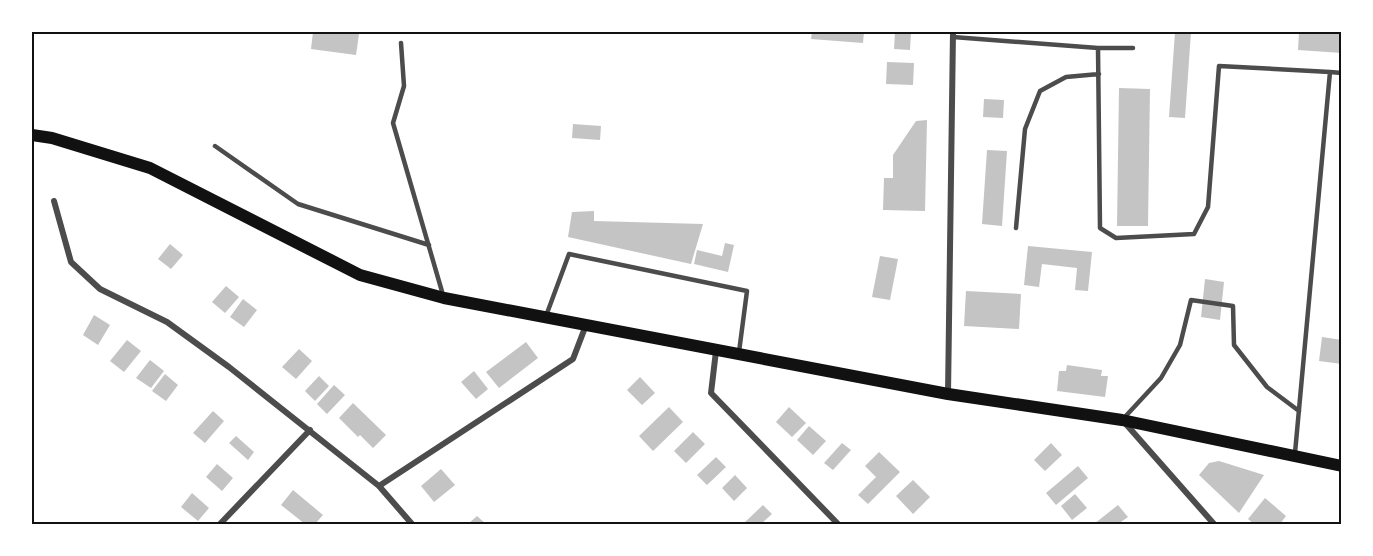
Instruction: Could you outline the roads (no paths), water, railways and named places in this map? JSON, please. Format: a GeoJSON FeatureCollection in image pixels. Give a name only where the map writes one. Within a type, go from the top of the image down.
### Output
{"type":"FeatureCollection","features":[{"type":"Feature","properties":{"kind":"main road"},"geometry":{"type":"LineString","coordinates":[[32,135],[52,138],[150,168],[360,274],[444,298],[948,394],[1122,420],[1341,466]]}},
{"type":"Feature","properties":{"kind":"street"},"geometry":{"type":"LineString","coordinates":[[948,394],[953,34]]}},
{"type":"Feature","properties":{"kind":"street"},"geometry":{"type":"LineString","coordinates":[[54,201],[71,262],[100,289],[166,322],[229,367],[379,486],[412,525]]}},
{"type":"Feature","properties":{"kind":"street"},"geometry":{"type":"LineString","coordinates":[[379,486],[573,359],[586,325]]}},
{"type":"Feature","properties":{"kind":"street"},"geometry":{"type":"LineString","coordinates":[[717,351],[711,393],[838,525]]}},
{"type":"Feature","properties":{"kind":"street"},"geometry":{"type":"LineString","coordinates":[[1122,420],[1214,525]]}},
{"type":"Feature","properties":{"kind":"street"},"geometry":{"type":"LineString","coordinates":[[220,525],[310,430]]}},
{"type":"Feature","properties":{"kind":"lane"},"geometry":{"type":"LineString","coordinates":[[953,34],[1098,48],[1133,48]]}},
{"type":"Feature","properties":{"kind":"lane"},"geometry":{"type":"LineString","coordinates":[[401,43],[404,86],[393,123],[444,298]]}},
{"type":"Feature","properties":{"kind":"lane"},"geometry":{"type":"LineString","coordinates":[[1098,48],[1100,228],[1116,238],[1194,234],[1208,207],[1219,66],[1341,73]]}},
{"type":"Feature","properties":{"kind":"lane"},"geometry":{"type":"LineString","coordinates":[[1294,456],[1330,72]]}},
{"type":"Feature","properties":{"kind":"lane"},"geometry":{"type":"LineString","coordinates":[[1016,228],[1025,129],[1040,92],[1065,77],[1099,74]]}},
{"type":"Feature","properties":{"kind":"lane"},"geometry":{"type":"LineString","coordinates":[[214,146],[298,204],[429,245]]}},
{"type":"Feature","properties":{"kind":"lane"},"geometry":{"type":"LineString","coordinates":[[545,318],[569,254],[747,291],[738,355]]}},
{"type":"Feature","properties":{"kind":"lane"},"geometry":{"type":"LineString","coordinates":[[1122,420],[1161,378],[1180,345],[1191,300],[1233,306],[1234,345],[1267,387],[1299,411]]}}]}
